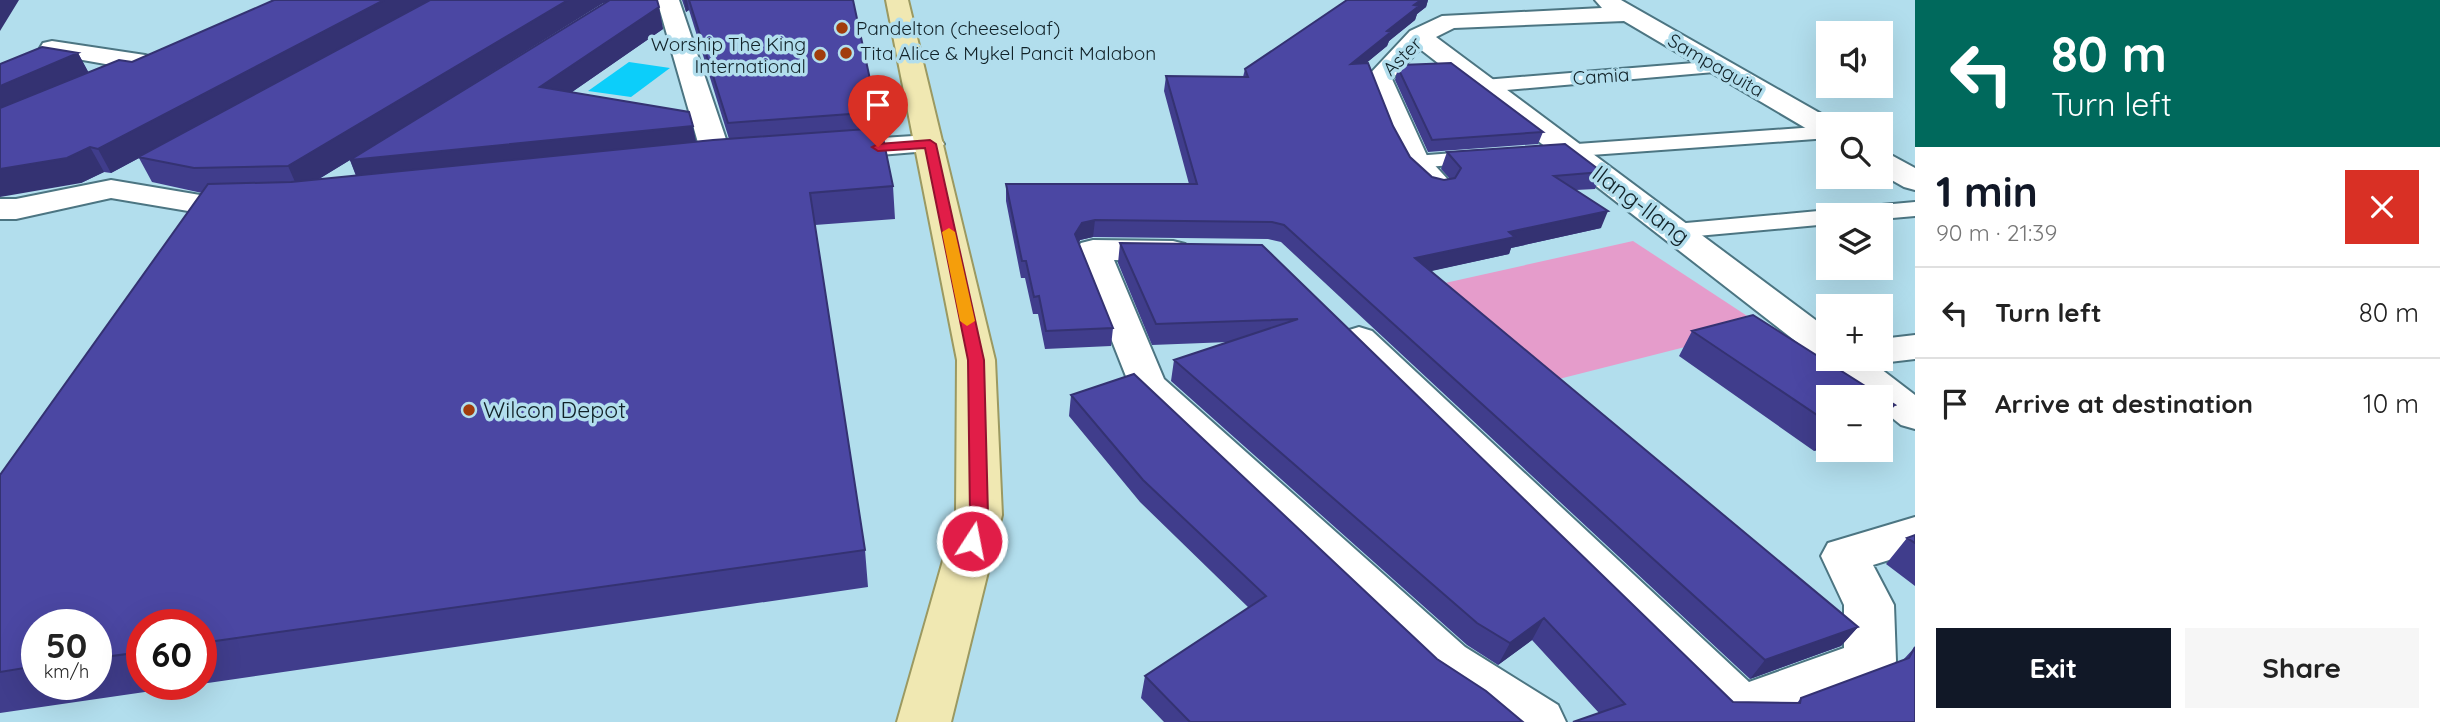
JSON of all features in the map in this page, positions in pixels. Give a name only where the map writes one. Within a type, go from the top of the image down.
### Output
[{"type":"main road","points":[[897,0],[976,360],[979,515],[924,722]]},
{"type":"street","name":"Sampaguita","points":[[1604,0],[1816,123]]},
{"type":"street","points":[[657,1],[718,160]]},
{"type":"street","name":"Aster","points":[[1438,185],[1415,162],[1379,78],[1419,36],[1450,21],[1628,13]]},
{"type":"street","name":"Ilang-Ilang","points":[[1419,36],[1816,339]]},
{"type":"street","points":[[52,48],[145,63]]},
{"type":"street","points":[[109,79],[171,52]]},
{"type":"street","points":[[799,153],[930,144]]},
{"type":"street","points":[[1893,168],[1915,181]]},
{"type":"street","points":[[0,209],[16,209],[111,189],[148,169]]},
{"type":"street","points":[[111,189],[206,205],[280,204]]},
{"type":"street","points":[[1214,251],[1093,250],[1147,384],[1447,663],[1539,722]]},
{"type":"street","points":[[1327,309],[1748,715],[1870,661],[1870,605],[1845,556],[1915,534]]},
{"type":"street","points":[[1893,350],[1915,347]]},
{"type":"street","points":[[1858,371],[1915,415]]},
{"type":"lane","name":"Camia","points":[[1484,86],[1719,67]]},
{"type":"lane","points":[[1530,153],[1816,132]]},
{"type":"lane","points":[[1415,162],[1505,155]]},
{"type":"lane","points":[[1893,211],[1915,209]]},
{"type":"lane","points":[[1675,231],[1816,218]]},
{"type":"shaded area","points":[[1633,241],[1764,327],[1551,381],[1436,285]]},
{"type":"water","points":[[629,62],[670,68],[631,97],[588,91]]},
{"type":"building","points":[[274,0],[384,0],[98,149],[90,147],[67,158],[0,169],[0,108],[119,60],[132,62]]},
{"type":"building","points":[[430,0],[568,0],[288,166],[194,168],[138,157]]},
{"type":"building","points":[[610,0],[657,0],[659,7],[540,87],[689,112],[693,126],[350,160]]},
{"type":"building","points":[[689,0],[853,0],[877,112],[728,123]]},
{"type":"building","points":[[1347,0],[1421,0],[1414,5],[1419,6],[1387,31],[1391,32],[1351,64],[1368,63],[1393,126],[1410,157],[1432,177],[1444,180],[1455,178],[1461,168],[1447,152],[1565,144],[1602,172],[1554,176],[1608,211],[1509,232],[1515,237],[1415,258],[1858,627],[1765,660],[1284,225],[1272,222],[1095,220],[1082,223],[1075,234],[1113,328],[1046,331],[1039,296],[1034,297],[1026,261],[1022,261],[1006,184],[1197,184],[1166,76],[1248,77],[1245,69]]},
{"type":"building","points":[[42,47],[78,53],[0,86],[0,64]]},
{"type":"building","points":[[1451,63],[1543,132],[1432,140],[1398,68],[1401,65]]},
{"type":"building","name":"Wilcon Depot","points":[[881,128],[893,186],[810,193],[865,550],[217,641],[217,609],[126,609],[126,654],[112,656],[112,609],[21,609],[21,669],[0,672],[0,475],[208,184],[291,182],[713,140]]},
{"type":"building","points":[[1120,243],[1262,245],[1733,702],[1800,703],[1801,698],[1909,658],[1915,647],[1915,722],[1573,722],[1625,704],[1544,618],[1510,643],[1477,623],[1174,360],[1298,319],[1156,324]]},
{"type":"building","points":[[1753,315],[1816,355],[1816,371],[1841,371],[1863,385],[1816,385],[1816,414],[1692,331]]},
{"type":"building","points":[[1134,374],[1437,659],[1486,691],[1523,722],[1190,722],[1145,676],[1266,596],[1143,480],[1071,395]]},
{"type":"building","points":[[1915,535],[1915,543],[1907,538]]},
{"type":"slow traffic","points":[[949,232],[967,321]]},
{"type":"place","name":"Pandelton (cheeseloaf)","points":[[842,28]]},
{"type":"place","name":"Tita Alice & Mykel Pancit Malabon","points":[[846,53]]},
{"type":"place","name":"Worship The King International","points":[[820,55]]},
{"type":"place","name":"Wilcon Depot","points":[[469,410]]},
{"type":"route","points":[[878,147],[930,144],[976,360],[979,515],[972,541]]}]
